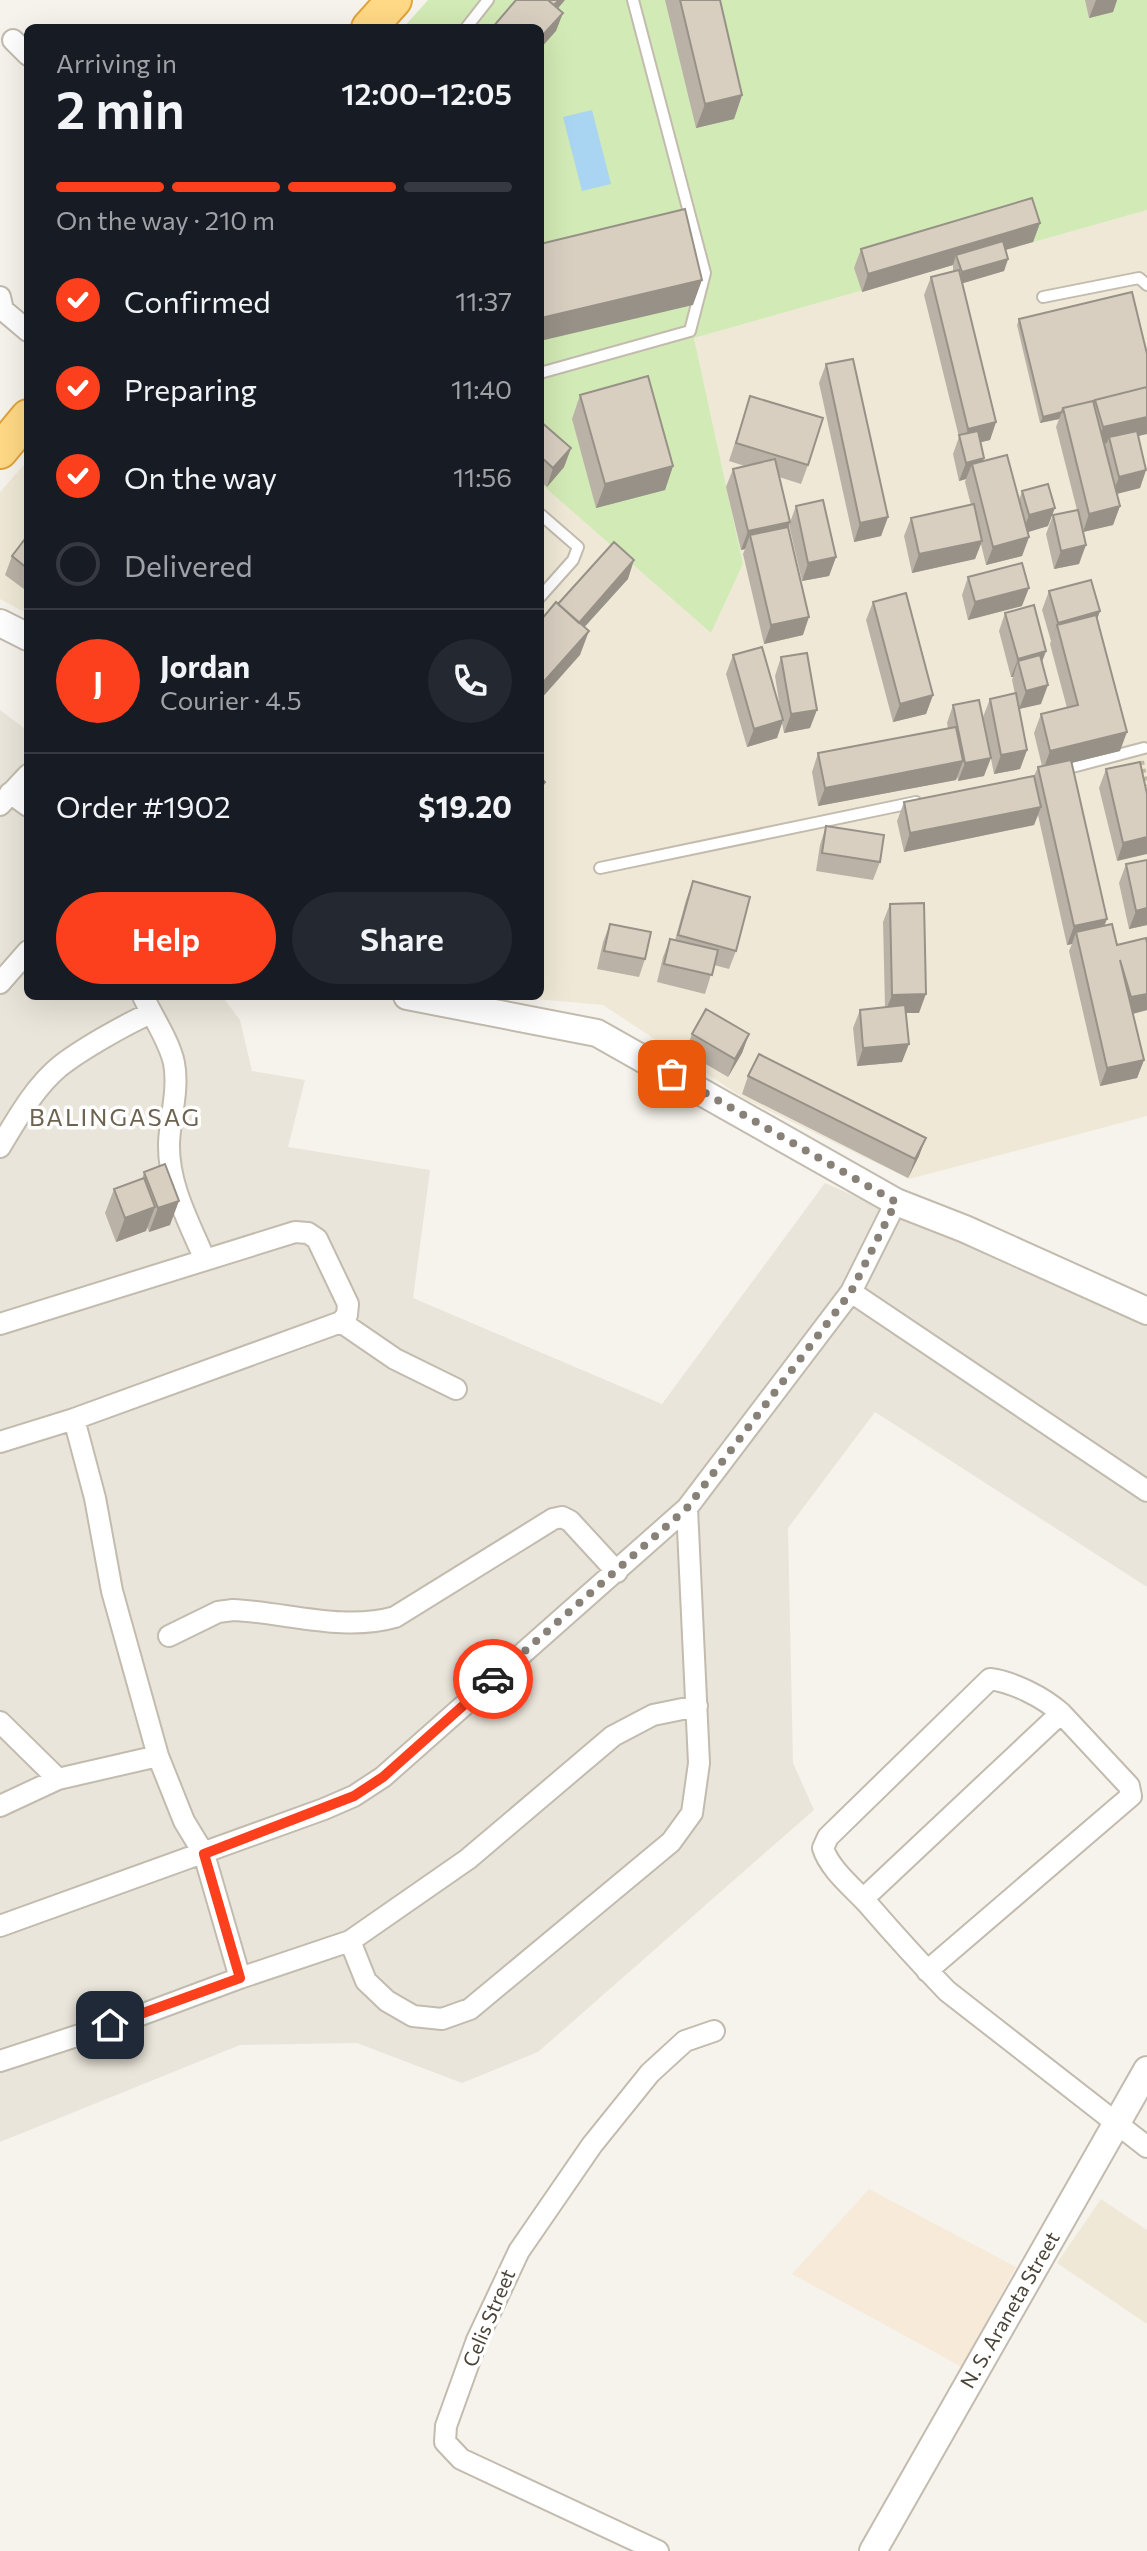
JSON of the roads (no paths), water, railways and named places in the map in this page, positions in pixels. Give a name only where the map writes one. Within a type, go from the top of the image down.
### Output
[{"type":"highway","points":[[373,24],[394,0]]},
{"type":"highway","points":[[0,451],[24,422]]},
{"type":"street","points":[[0,297],[3,310],[24,328]]},
{"type":"street","points":[[0,623],[24,635]]},
{"type":"street","points":[[5,799],[24,779]]},
{"type":"street","points":[[0,983],[24,956]]},
{"type":"street","points":[[428,1000],[597,1033],[896,1202],[965,1229],[1147,1311]]},
{"type":"street","points":[[0,1147],[26,1105],[59,1067],[147,1005],[174,1063],[176,1088],[169,1146],[171,1179],[205,1260]]},
{"type":"street","points":[[0,1926],[324,1809],[354,1796],[383,1777],[687,1508],[851,1292],[896,1202]]},
{"type":"street","points":[[0,1324],[295,1232],[308,1233],[317,1239],[348,1304],[347,1315],[341,1322],[74,1419],[0,1442]]},
{"type":"street","points":[[851,1292],[1147,1491]]},
{"type":"street","points":[[341,1322],[387,1354],[456,1389]]},
{"type":"street","points":[[74,1419],[95,1498],[112,1591],[158,1756],[184,1821],[204,1854],[240,1978]]},
{"type":"street","points":[[350,1941],[366,1981],[387,2001],[413,2016],[442,2019],[470,2009],[671,1842],[692,1813],[699,1763],[687,1508]]},
{"type":"street","points":[[169,1636],[218,1612],[233,1610],[348,1622],[376,1622],[395,1617],[553,1519],[562,1517],[570,1521],[617,1572]]},
{"type":"street","points":[[927,1971],[1131,1796],[1129,1786],[1051,1704],[1001,1680],[990,1679],[983,1684],[828,1837],[823,1848],[826,1858],[927,1971],[960,2003],[1147,2147]]},
{"type":"street","points":[[0,2061],[350,1941],[468,1859],[613,1736],[653,1715],[697,1706]]},
{"type":"street","points":[[863,1899],[1061,1713]]},
{"type":"street","points":[[0,1722],[58,1779]]},
{"type":"street","points":[[0,1806],[58,1779],[158,1756]]},
{"type":"street","name":"Celis Street","points":[[658,2551],[461,2459],[445,2442],[446,2426],[477,2340],[519,2251],[592,2145],[650,2073],[685,2041],[714,2031]]},
{"type":"street","name":"N. S. Araneta Street","points":[[873,2551],[1147,2070]]},
{"type":"lane","points":[[469,24],[488,0]]},
{"type":"lane","points":[[544,372],[690,331],[696,315],[705,273],[633,0]]},
{"type":"lane","points":[[1043,297],[1139,278],[1147,285]]},
{"type":"lane","points":[[544,517],[578,547],[573,560],[544,593]]},
{"type":"lane","points":[[1048,773],[1141,748]]},
{"type":"lane","points":[[600,868],[925,800]]},
{"type":"water","points":[[592,110],[611,184],[582,191],[563,117]]},
{"type":"district","name":"BALINGASAG","points":[[115,1118]]}]
